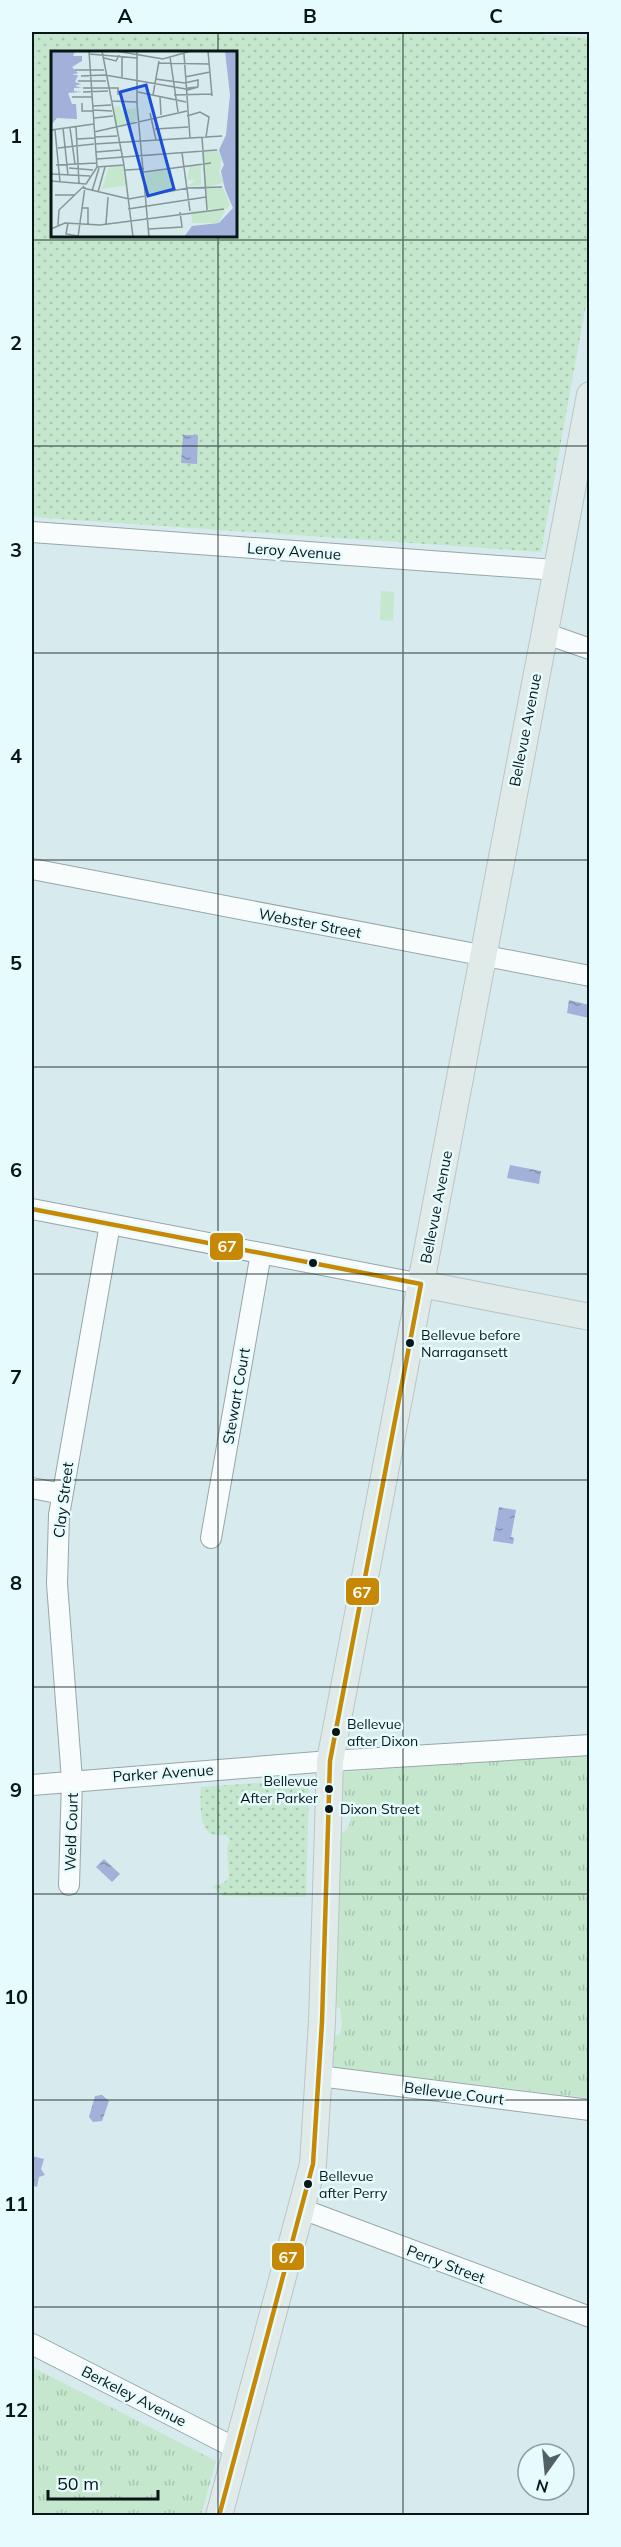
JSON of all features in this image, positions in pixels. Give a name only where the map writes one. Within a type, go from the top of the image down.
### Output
[{"type":"main road","name":"Bellevue Avenue","points":[[219,2516],[313,2164],[319,2076],[330,1761],[590,395]]},
{"type":"main road","points":[[421,1284],[590,1317]]},
{"type":"street","name":"Leroy Avenue","points":[[32,532],[556,570]]},
{"type":"street","points":[[544,633],[590,649]]},
{"type":"street","name":"Webster Street","points":[[32,869],[590,976]]},
{"type":"street","points":[[32,1209],[421,1284]]},
{"type":"street","name":"Clay Street","points":[[72,1780],[57,1584],[59,1515],[110,1224]]},
{"type":"street","name":"Stewart Court","points":[[210,1538],[261,1253]]},
{"type":"street","points":[[32,1488],[62,1494]]},
{"type":"street","points":[[330,1761],[590,1745]]},
{"type":"street","name":"Parker Avenue","points":[[32,1785],[330,1761]]},
{"type":"street","name":"Weld Court","points":[[69,1885],[72,1780]]},
{"type":"street","name":"Bellevue Court","points":[[319,2076],[590,2110]]},
{"type":"street","name":"Perry Street","points":[[302,2209],[590,2317]]},
{"type":"street","name":"Berkeley Avenue","points":[[32,2344],[237,2449]]},
{"type":"green space","points":[[32,32],[515,32],[589,38],[589,288],[541,552],[32,517]]},
{"type":"green space","points":[[381,591],[394,592],[393,621],[380,620]]},
{"type":"green space","points":[[589,1754],[589,2098],[334,2067],[332,2064],[333,2037],[340,2034],[342,2023],[340,2008],[333,2006],[339,1832],[347,1829],[351,1814],[348,1803],[341,1801],[342,1775],[345,1772]]},
{"type":"green space","points":[[300,1780],[309,1786],[306,1897],[223,1896],[212,1886],[222,1884],[229,1878],[227,1848],[230,1840],[226,1835],[211,1834],[204,1826],[201,1812],[201,1787]]},
{"type":"green space","points":[[32,2367],[216,2461],[201,2515],[32,2515]]},
{"type":"water","points":[[183,435],[198,435],[197,464],[181,463]]},
{"type":"water","points":[[569,1000],[589,1005],[589,1018],[567,1013]]},
{"type":"water","points":[[510,1165],[541,1171],[539,1184],[507,1178]]},
{"type":"water","points":[[499,1507],[516,1510],[511,1537],[514,1538],[513,1544],[493,1541]]},
{"type":"water","points":[[104,1859],[120,1874],[112,1882],[96,1867]]},
{"type":"water","points":[[102,2095],[109,2101],[102,2121],[93,2122],[89,2117],[95,2096]]},
{"type":"water","points":[[32,2156],[44,2159],[41,2169],[45,2175],[39,2177],[37,2187],[32,2185]]},
{"type":"transit line","name":"67","points":[[32,1209],[421,1284]]},
{"type":"transit line","name":"67","points":[[219,2516],[313,2164],[322,2022],[330,1761],[421,1284]]},
{"type":"place","name":"Bellevue before Narragansett","points":[[410,1343]]},
{"type":"place","name":"Bellevue after Dixon","points":[[336,1732]]},
{"type":"place","name":"Bellevue After Parker","points":[[329,1789]]},
{"type":"place","name":"Dixon Street","points":[[329,1809]]},
{"type":"place","name":"Bellevue after Perry","points":[[308,2184]]}]
